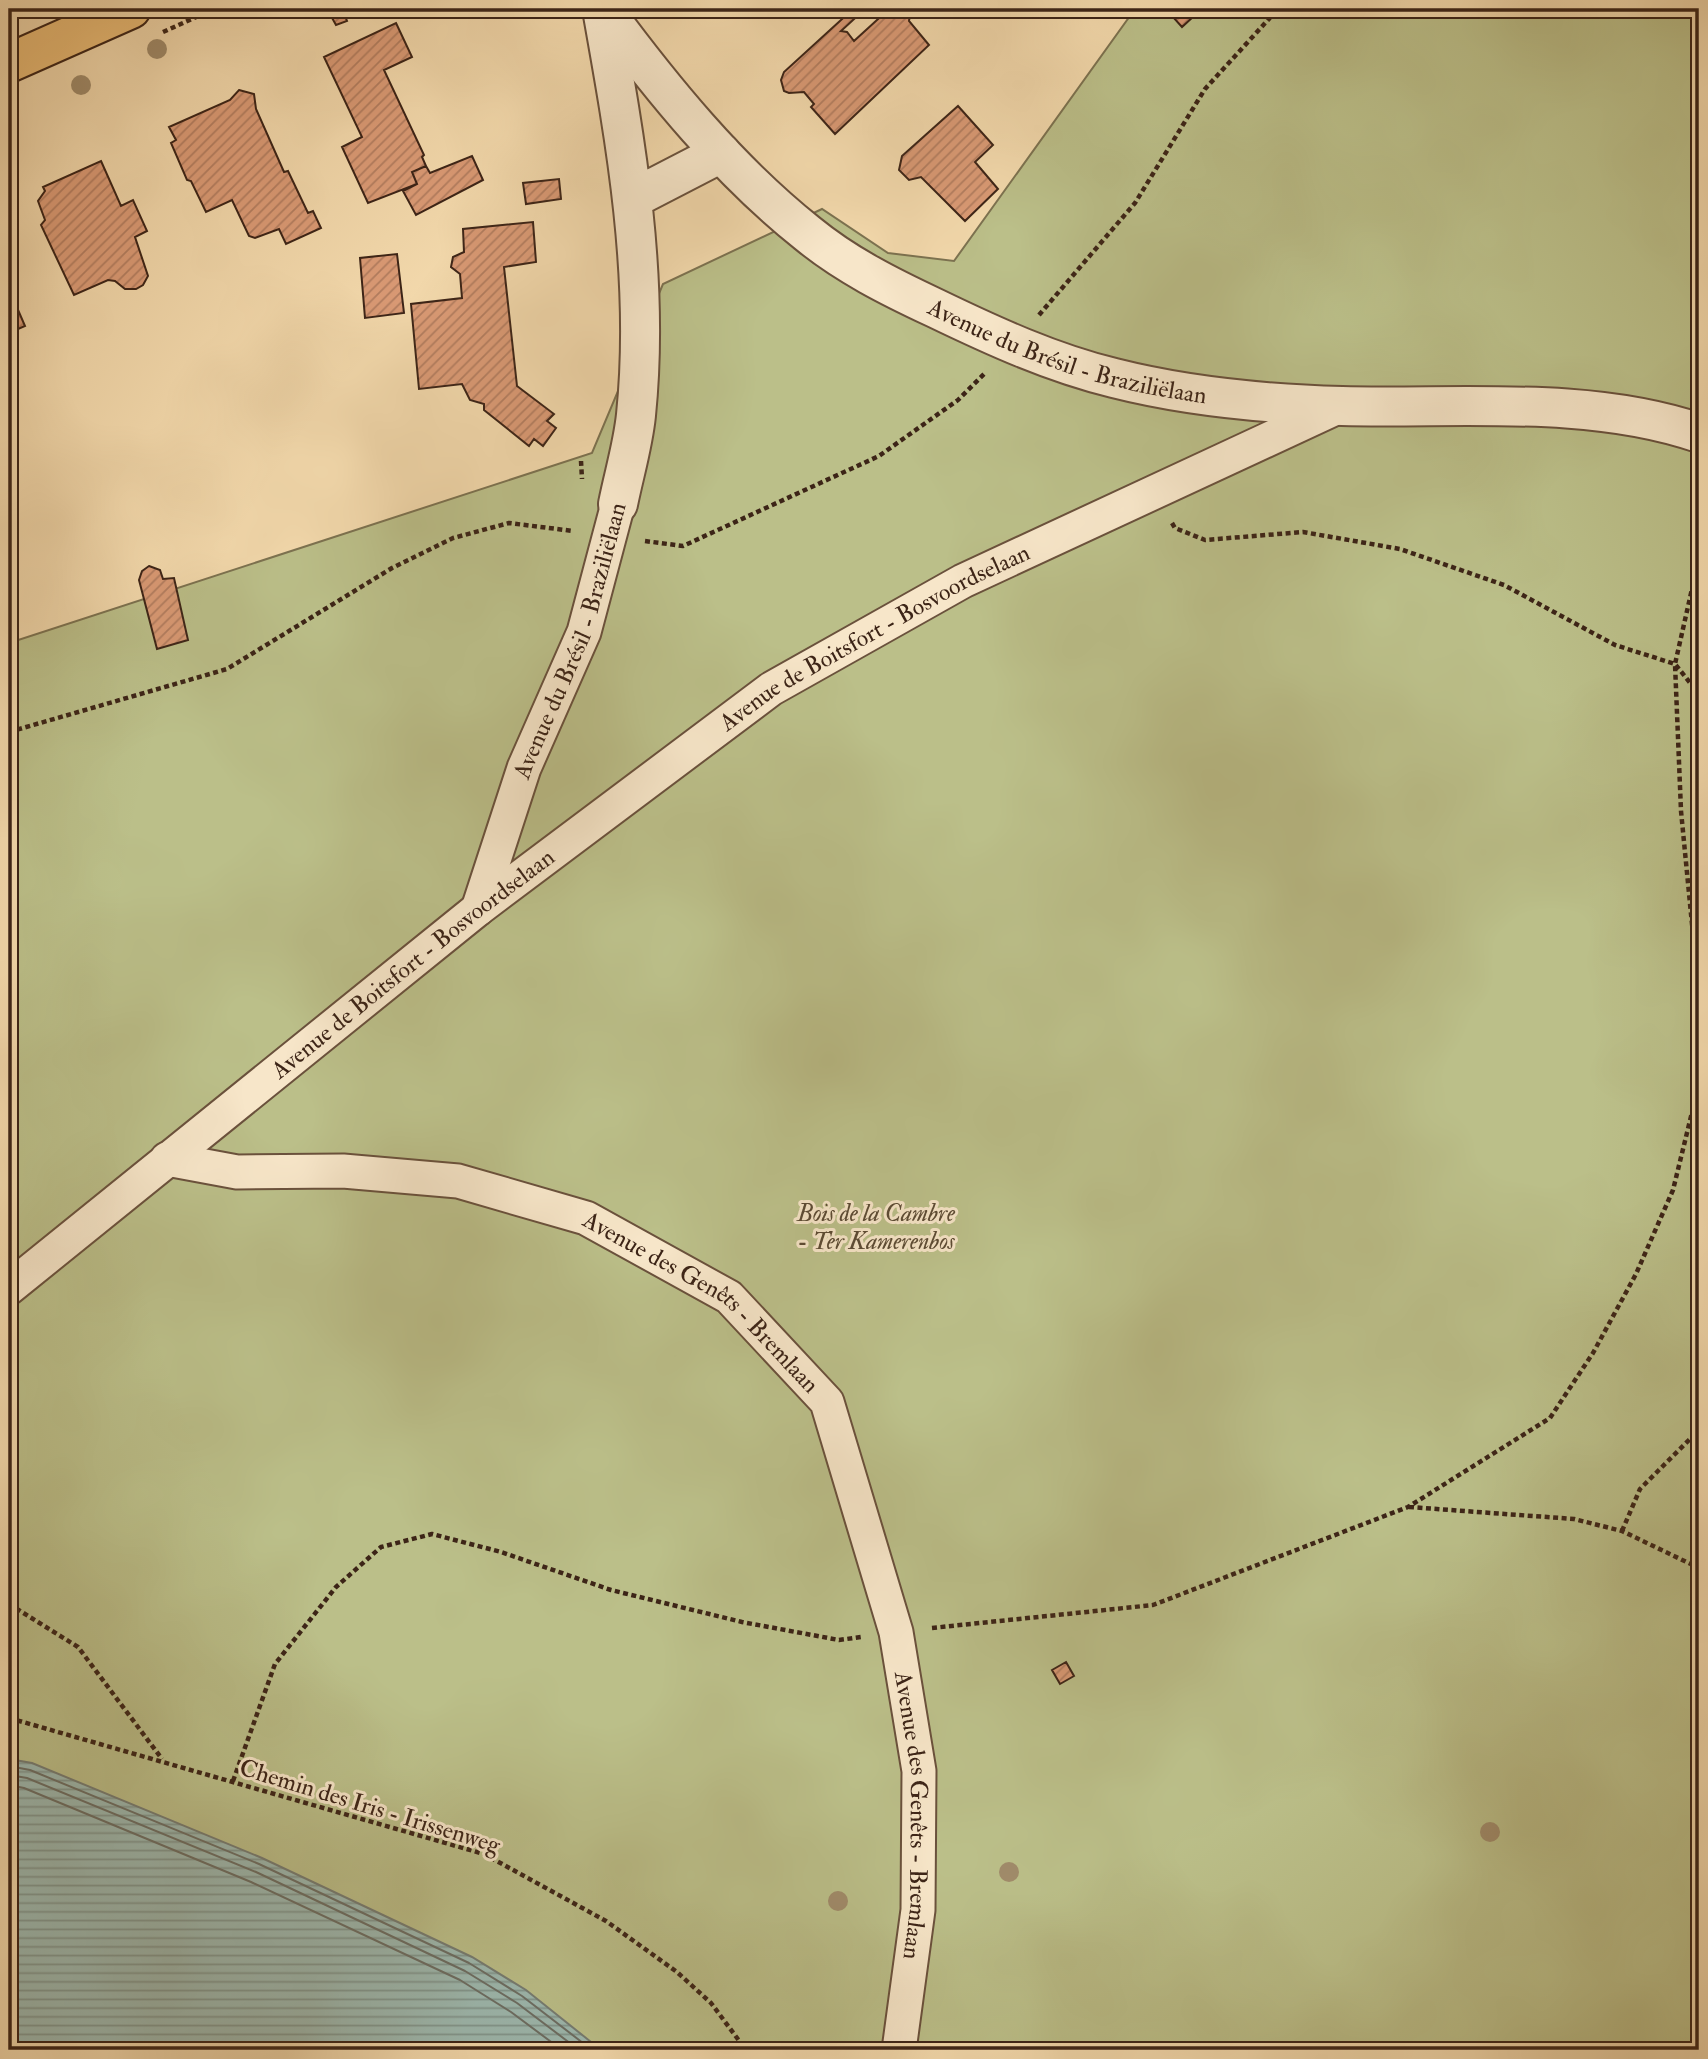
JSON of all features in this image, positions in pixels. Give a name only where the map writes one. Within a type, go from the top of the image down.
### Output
[{"type":"main road","points":[[9,63],[131,9]]},
{"type":"street","name":"Avenue du Brésil - Braziliëlaan","points":[[603,9],[642,62],[721,153],[807,233],[874,279],[1013,345],[1113,378],[1183,392],[1340,406]]},
{"type":"street","name":"Avenue du Brésil - Braziliëlaan","points":[[478,909],[524,768],[584,632],[614,520],[636,416],[641,299],[632,199],[603,9]]},
{"type":"street","points":[[632,199],[721,153]]},
{"type":"street","name":"Avenue de Boitsfort - Bosvoordselaan","points":[[9,1288],[478,909],[771,689],[963,581],[1340,406],[1528,406],[1638,418],[1699,433]]},
{"type":"street","name":"Avenue des Genêts - Bremlaan","points":[[167,1158],[237,1172],[343,1171],[458,1181],[586,1218],[729,1297],[827,1402],[896,1632],[919,1771],[918,1910],[899,2050]]},
{"type":"path","points":[[9,732],[227,669],[392,568],[453,538],[509,523],[614,520],[682,546],[879,456],[958,400],[1013,345],[1135,203],[1205,89],[1278,9]]},
{"type":"path","points":[[1154,491],[1175,528],[1205,540],[1303,531],[1400,549],[1504,585],[1615,645],[1675,664],[1699,694]]},
{"type":"path","points":[[233,1782],[275,1664],[335,1587],[381,1547],[432,1534],[501,1552],[611,1590],[741,1622],[839,1640],[1153,1605],[1408,1507],[1550,1418],[1594,1353],[1636,1274],[1673,1190],[1695,1100],[1698,986],[1681,811],[1675,664],[1699,558]]},
{"type":"path","points":[[1622,1531],[1640,1489],[1699,1430]]},
{"type":"path","points":[[1408,1507],[1574,1519],[1622,1531],[1699,1568]]},
{"type":"path","points":[[9,1604],[78,1647],[163,1760]]},
{"type":"path","name":"Chemin des Iris - Irissenweg","points":[[9,1718],[484,1854],[606,1921],[677,1972],[711,2003],[746,2050]]},
{"type":"green space","name":"Bois de la Cambre - Ter Kamerenbos","points":[[1135,9],[1699,9],[1699,2050],[9,2050],[9,643],[592,453],[663,284],[822,209],[888,253],[954,261]]},
{"type":"water","points":[[9,1759],[32,1763],[262,1858],[472,1957],[526,1990],[601,2050],[9,2050]]},
{"type":"building","points":[[853,9],[865,9],[841,31],[847,32],[854,41],[889,9],[911,9],[909,21],[929,45],[835,134],[811,107],[814,104],[804,92],[784,91],[781,80],[784,72]]},
{"type":"building","points":[[1181,9],[1187,9],[1194,16],[1182,27],[1172,16]]},
{"type":"building","points":[[343,11],[347,21],[336,25],[331,16]]},
{"type":"building","points":[[396,23],[412,57],[384,70],[424,155],[422,157],[426,166],[412,172],[417,184],[368,203],[342,147],[362,137],[324,57]]},
{"type":"building","points":[[239,90],[254,94],[256,109],[284,172],[288,171],[308,213],[313,211],[321,228],[286,244],[279,229],[255,238],[249,236],[232,200],[206,212],[191,181],[187,180],[171,143],[176,140],[169,127],[230,100]]},
{"type":"building","points":[[958,106],[993,145],[975,162],[998,189],[965,221],[921,177],[909,180],[899,170],[902,156]]},
{"type":"building","points":[[472,156],[483,180],[416,215],[403,191],[417,184],[412,172],[426,166],[430,173]]},
{"type":"building","points":[[101,161],[121,206],[133,200],[147,231],[135,237],[148,276],[143,285],[136,289],[125,289],[115,281],[108,280],[74,295],[41,225],[45,220],[38,201],[45,191],[43,187]]},
{"type":"building","points":[[559,179],[561,199],[526,204],[523,183]]},
{"type":"building","points":[[533,222],[536,262],[504,267],[517,386],[554,414],[547,421],[556,428],[543,446],[534,439],[529,446],[484,410],[484,404],[470,400],[462,384],[419,389],[411,304],[462,298],[460,274],[451,267],[453,257],[464,252],[463,229]]},
{"type":"building","points":[[397,254],[404,313],[365,318],[360,258]]},
{"type":"building","points":[[9,289],[25,326],[9,333]]},
{"type":"building","points":[[149,566],[160,570],[163,579],[174,578],[188,640],[157,649],[139,580],[142,571]]},
{"type":"building","points":[[1066,1662],[1074,1676],[1060,1684],[1052,1670]]}]
